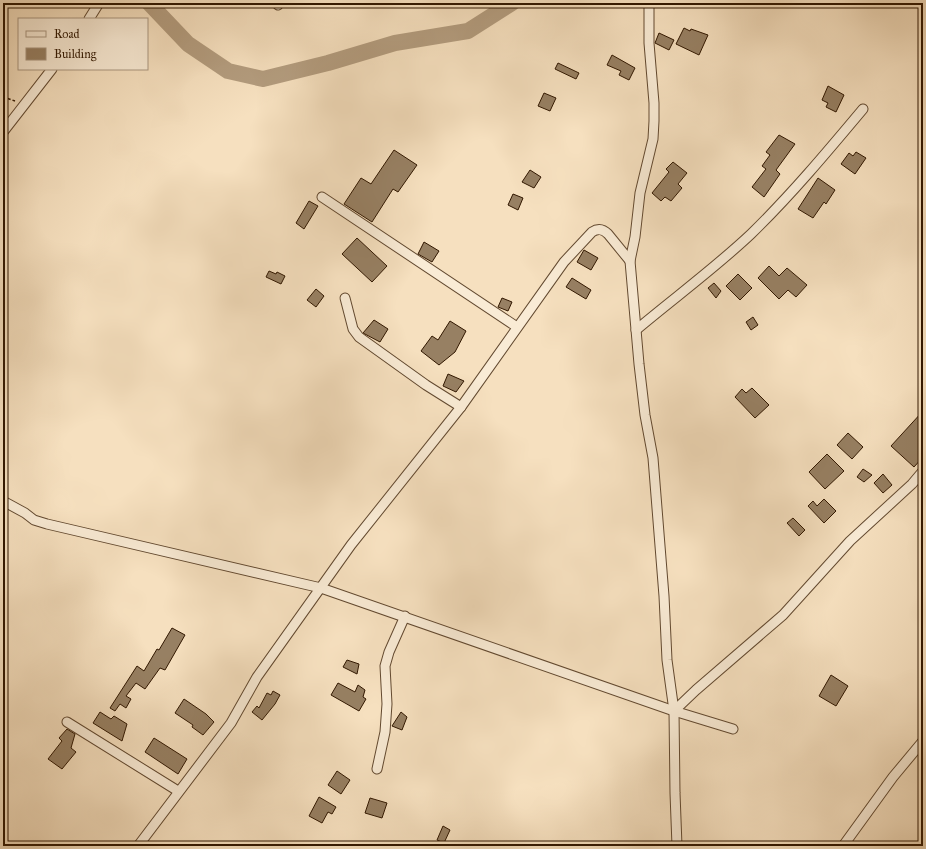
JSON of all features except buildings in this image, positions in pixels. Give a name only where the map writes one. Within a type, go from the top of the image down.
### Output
[{"type":"street","points":[[90,18],[99,3]]},
{"type":"street","points":[[649,3],[649,43],[654,121],[652,139],[640,193],[635,237],[630,261],[645,415],[653,458],[664,596],[667,660],[674,711],[674,793],[677,846]]},
{"type":"street","points":[[3,132],[51,70]]},
{"type":"street","points":[[636,330],[752,233],[811,171],[863,109]]},
{"type":"street","points":[[322,197],[517,328]]},
{"type":"street","points":[[138,846],[230,722],[256,677],[322,588],[355,539],[461,407],[564,262],[592,232],[598,229],[605,231],[630,261]]},
{"type":"street","points":[[345,298],[352,328],[359,337],[415,377],[461,407]]},
{"type":"street","points":[[674,711],[696,690],[783,615],[850,541],[923,472]]},
{"type":"street","points":[[3,501],[25,513],[34,520],[47,524],[322,588],[674,711],[733,729]]},
{"type":"street","points":[[377,769],[385,732],[387,704],[385,666],[389,652],[405,616]]},
{"type":"street","points":[[67,722],[178,791]]},
{"type":"street","points":[[844,846],[893,778],[923,741]]},
{"type":"path","points":[[3,97],[24,105]]},
{"type":"waterway","points":[[149,3],[188,44],[228,71],[263,79],[328,63],[395,43],[468,31],[512,3]]}]
